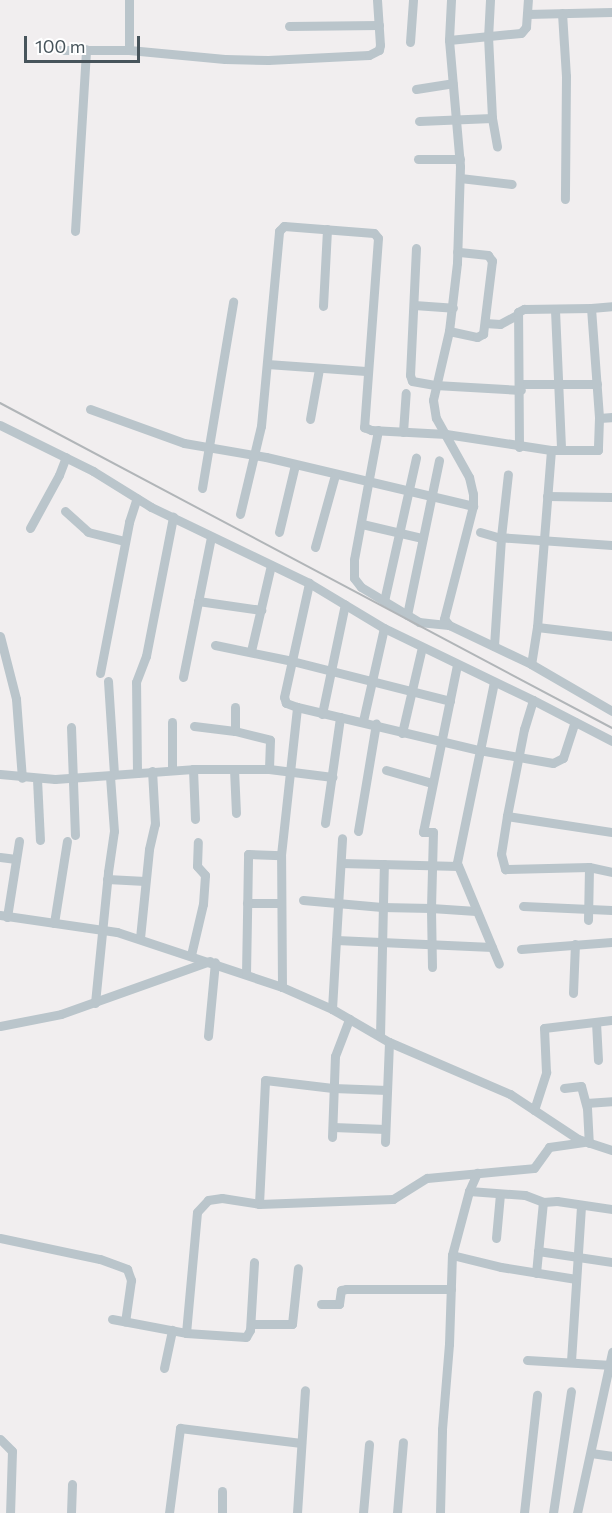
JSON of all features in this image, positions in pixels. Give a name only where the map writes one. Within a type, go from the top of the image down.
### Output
[{"type":"street","points":[[129,0],[129,50]]},
{"type":"street","points":[[60,50],[129,50],[268,60],[369,55],[379,50],[377,0]]},
{"type":"street","points":[[410,42],[413,0]]},
{"type":"street","points":[[449,625],[444,619],[473,506],[469,477],[434,411],[435,385],[453,308],[457,252],[460,159],[449,40],[451,0]]},
{"type":"street","points":[[490,0],[488,36],[492,118],[497,147]]},
{"type":"street","points":[[449,40],[521,33],[526,27],[528,0]]},
{"type":"street","points":[[527,14],[612,12]]},
{"type":"street","points":[[562,13],[566,83],[565,199]]},
{"type":"street","points":[[289,26],[379,25]]},
{"type":"street","points":[[75,231],[86,49]]},
{"type":"street","points":[[416,88],[453,83]]},
{"type":"street","points":[[419,121],[492,118]]},
{"type":"street","points":[[418,159],[460,159]]},
{"type":"street","points":[[460,178],[512,184]]},
{"type":"street","points":[[240,514],[262,419],[279,231],[284,226],[374,233],[378,238],[362,422],[366,429],[446,434],[519,447],[598,450],[599,418],[591,308]]},
{"type":"street","points":[[323,306],[327,229]]},
{"type":"street","points":[[416,248],[410,375],[412,381],[435,385],[520,387],[597,384]]},
{"type":"street","points":[[449,331],[481,337],[485,323],[491,257],[457,252]]},
{"type":"street","points":[[202,488],[233,303]]},
{"type":"street","points":[[414,305],[453,308]]},
{"type":"street","points":[[485,323],[500,324],[524,309],[555,310],[612,306]]},
{"type":"street","points":[[531,664],[537,627],[548,496],[556,449],[558,384],[555,310]]},
{"type":"street","points":[[517,315],[520,387],[519,447]]},
{"type":"street","points":[[267,364],[366,371]]},
{"type":"street","points":[[310,419],[319,369]]},
{"type":"street","points":[[403,432],[406,393]]},
{"type":"street","points":[[90,409],[161,436],[209,449],[255,455],[370,484],[473,506]]},
{"type":"street","points":[[599,418],[612,417]]},
{"type":"street","points":[[0,425],[66,457],[173,518],[309,583],[384,628],[612,741]]},
{"type":"street","points":[[378,430],[370,484],[353,567],[354,578],[361,587],[419,622],[449,625],[531,664],[612,711]]},
{"type":"street","points":[[30,528],[59,475],[66,457]]},
{"type":"street","points":[[384,601],[416,458]]},
{"type":"street","points":[[407,615],[439,460]]},
{"type":"street","points":[[279,532],[295,465]]},
{"type":"street","points":[[494,646],[501,537],[508,474]]},
{"type":"street","points":[[315,548],[335,475]]},
{"type":"street","points":[[548,496],[612,497]]},
{"type":"street","points":[[100,673],[125,541],[137,498]]},
{"type":"street","points":[[65,511],[88,532],[125,541]]},
{"type":"street","points":[[137,773],[136,682],[146,656],[173,518]]},
{"type":"street","points":[[362,524],[422,538]]},
{"type":"street","points":[[480,532],[501,537],[612,545]]},
{"type":"street","points":[[183,677],[211,537]]},
{"type":"street","points":[[251,651],[272,565]]},
{"type":"street","points":[[309,583],[284,701],[322,714],[376,724],[441,742],[518,758],[558,763],[563,758],[575,722]]},
{"type":"street","points":[[198,601],[261,610]]},
{"type":"street","points":[[322,714],[345,604]]},
{"type":"street","points":[[537,627],[612,636]]},
{"type":"street","points":[[363,721],[384,628]]},
{"type":"street","points":[[0,636],[16,699],[22,778]]},
{"type":"street","points":[[215,645],[251,651],[450,701]]},
{"type":"street","points":[[402,733],[422,647]]},
{"type":"street","points":[[432,967],[433,832],[423,831],[457,665]]},
{"type":"street","points":[[94,1003],[114,831],[108,681]]},
{"type":"street","points":[[494,682],[478,750],[458,866],[499,964]]},
{"type":"street","points":[[533,700],[518,758],[507,816],[501,854],[505,869],[589,867],[612,872]]},
{"type":"street","points":[[235,731],[236,707]]},
{"type":"street","points":[[282,987],[281,855],[297,707]]},
{"type":"street","points":[[325,823],[340,717]]},
{"type":"street","points":[[172,722],[172,770]]},
{"type":"street","points":[[357,831],[376,724]]},
{"type":"street","points":[[194,726],[235,731],[270,740],[269,769]]},
{"type":"street","points":[[54,923],[71,838],[73,778],[71,727]]},
{"type":"street","points":[[0,774],[37,779],[112,776],[193,769],[269,769],[332,777]]},
{"type":"street","points":[[193,769],[195,819]]},
{"type":"street","points":[[234,769],[236,813]]},
{"type":"street","points":[[386,770],[432,783]]},
{"type":"street","points":[[140,938],[145,881],[155,824],[152,771]]},
{"type":"street","points":[[37,779],[40,840]]},
{"type":"street","points":[[507,816],[612,832]]},
{"type":"street","points":[[332,1009],[342,838]]},
{"type":"street","points":[[19,841],[3,916],[102,929],[140,938],[282,987],[332,1009],[389,1042],[479,1078],[510,1094],[586,1143],[612,1150]]},
{"type":"street","points":[[191,955],[203,904],[205,875],[197,866],[198,842]]},
{"type":"street","points":[[246,974],[248,854],[281,855]]},
{"type":"street","points":[[0,857],[16,859]]},
{"type":"street","points":[[341,863],[458,866]]},
{"type":"street","points":[[380,1036],[381,941],[385,907],[384,864]]},
{"type":"street","points":[[588,920],[589,867]]},
{"type":"street","points":[[107,879],[145,881]]},
{"type":"street","points":[[303,900],[476,911]]},
{"type":"street","points":[[247,903],[280,903]]},
{"type":"street","points":[[524,906],[612,910]]},
{"type":"street","points":[[336,940],[492,947]]},
{"type":"street","points":[[521,949],[612,942]]},
{"type":"street","points":[[573,993],[575,944]]},
{"type":"street","points":[[0,1026],[61,1014],[213,962]]},
{"type":"street","points":[[208,1036],[213,962]]},
{"type":"street","points":[[349,1019],[337,1047],[332,1132],[385,1129]]},
{"type":"street","points":[[534,1110],[546,1072],[544,1028],[612,1020]]},
{"type":"street","points":[[596,1022],[598,1060]]},
{"type":"street","points":[[385,1142],[389,1042]]},
{"type":"street","points":[[259,1204],[264,1081],[268,1079],[333,1088],[387,1090]]},
{"type":"street","points":[[564,1088],[581,1086],[586,1104],[586,1143]]},
{"type":"street","points":[[586,1104],[612,1101]]},
{"type":"street","points":[[186,1333],[197,1212],[202,1205],[214,1198],[259,1204],[387,1200],[427,1178],[534,1168],[549,1147],[586,1143]]},
{"type":"street","points":[[440,1513],[442,1429],[452,1255],[469,1191],[477,1173]]},
{"type":"street","points":[[469,1191],[525,1196],[543,1202],[581,1204],[612,1209]]},
{"type":"street","points":[[496,1238],[500,1194]]},
{"type":"street","points":[[536,1273],[543,1202]]},
{"type":"street","points":[[571,1361],[581,1204]]},
{"type":"street","points":[[0,1238],[100,1259],[127,1269],[131,1281],[125,1322]]},
{"type":"street","points":[[538,1251],[612,1262]]},
{"type":"street","points":[[452,1255],[576,1279]]},
{"type":"street","points":[[112,1319],[186,1333],[242,1338],[249,1335],[254,1262]]},
{"type":"street","points":[[250,1324],[292,1324],[297,1268]]},
{"type":"street","points":[[321,1304],[339,1304],[341,1290],[346,1289],[451,1289]]},
{"type":"street","points":[[164,1368],[172,1330]]},
{"type":"street","points":[[577,1513],[612,1352]]},
{"type":"street","points":[[527,1360],[611,1365]]},
{"type":"street","points":[[297,1513],[305,1390]]},
{"type":"street","points":[[553,1513],[571,1391]]},
{"type":"street","points":[[524,1513],[537,1395]]},
{"type":"street","points":[[169,1513],[180,1428],[301,1443]]},
{"type":"street","points":[[0,1439],[12,1451],[10,1513]]},
{"type":"street","points":[[397,1513],[403,1442]]},
{"type":"street","points":[[363,1513],[369,1444]]},
{"type":"street","points":[[591,1453],[612,1456]]},
{"type":"street","points":[[71,1513],[72,1484]]},
{"type":"street","points":[[222,1491],[222,1513]]},
{"type":"railway","points":[[0,403],[612,728]]}]
